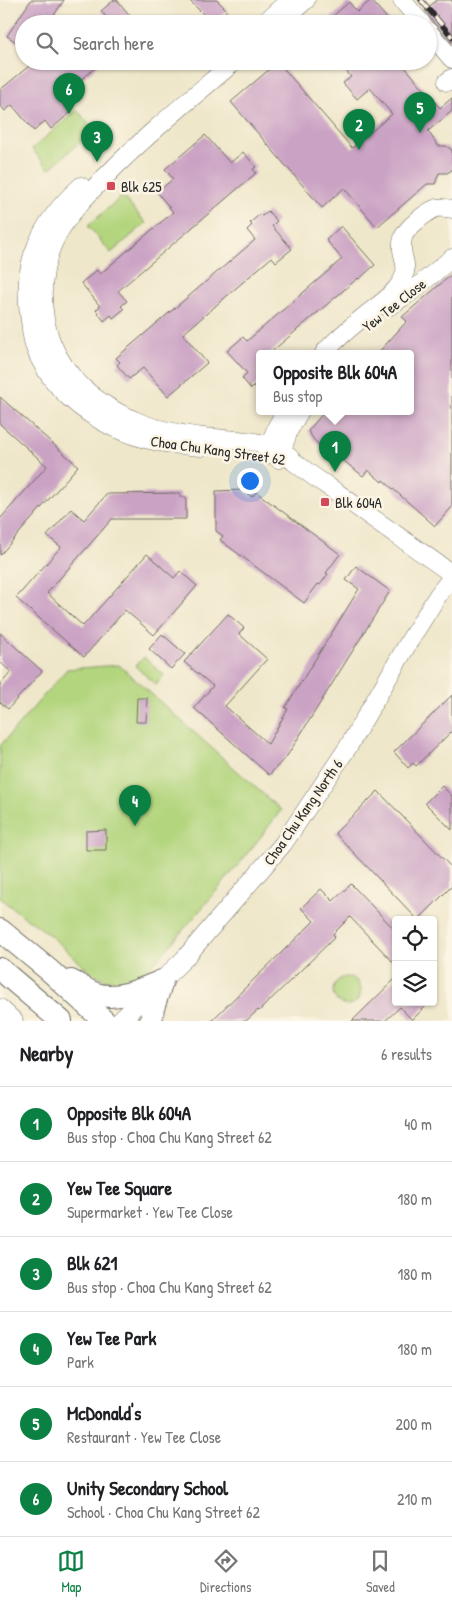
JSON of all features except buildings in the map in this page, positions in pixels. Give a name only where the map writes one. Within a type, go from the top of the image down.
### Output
[{"type":"main road","points":[[0,930],[50,971],[104,1021]]},
{"type":"main road","points":[[0,968],[61,1021]]},
{"type":"main road","points":[[50,971],[98,995],[113,996],[135,992],[162,982]]},
{"type":"main road","points":[[151,1021],[152,1008],[162,982]]},
{"type":"street","points":[[273,15],[290,0]]},
{"type":"street","points":[[288,15],[306,0]]},
{"type":"street","points":[[402,0],[414,15]]},
{"type":"street","points":[[437,42],[452,59]]},
{"type":"street","name":"Choa Chu Kang Street 62","points":[[131,144],[209,70]]},
{"type":"street","name":"Choa Chu Kang Street 62","points":[[223,70],[77,190],[49,221],[35,248],[28,276],[28,303],[38,324],[34,347],[60,389],[81,408],[103,422],[129,434],[168,445],[278,454],[452,575]]},
{"type":"street","name":"Yew Tee Close","points":[[327,350],[397,289],[405,275],[406,263],[401,248],[403,236],[410,228],[436,208],[452,209]]},
{"type":"street","name":"Yew Tee Close","points":[[342,350],[384,309],[412,291],[452,258]]},
{"type":"street","points":[[278,454],[285,415]]},
{"type":"street","points":[[278,454],[298,415]]},
{"type":"street","name":"Choa Chu Kang North 6","points":[[120,1021],[162,982],[211,930],[283,844],[348,747],[410,640],[452,575]]},
{"type":"green space","points":[[77,110],[94,130],[49,169],[32,149]]},
{"type":"green space","points":[[122,196],[146,223],[111,253],[88,226]]},
{"type":"green space","points":[[144,657],[164,675],[156,685],[135,666]]},
{"type":"green space","points":[[119,665],[281,810],[233,871],[168,948],[138,975],[116,981],[108,980],[93,973],[78,962],[52,937],[0,898],[0,746],[67,669]]},
{"type":"green space","points":[[347,977],[357,981],[361,991],[357,1001],[347,1005],[337,1001],[333,991],[337,981]]},
{"type":"railway","points":[[421,0],[434,15]]},
{"type":"railway","points":[[437,19],[452,37]]},
{"type":"place","name":"Unity Secondary School","points":[[69,114]]},
{"type":"place","name":"McDonald's","points":[[420,133]]},
{"type":"place","name":"Yew Tee Square","points":[[359,150]]},
{"type":"place","name":"Blk 621","points":[[97,162]]},
{"type":"place","name":"Blk 625","points":[[111,186]]},
{"type":"place","name":"Opposite Blk 604A","points":[[335,472]]},
{"type":"place","name":"Blk 604A","points":[[325,502]]},
{"type":"place","name":"Yew Tee Park","points":[[135,826]]}]
